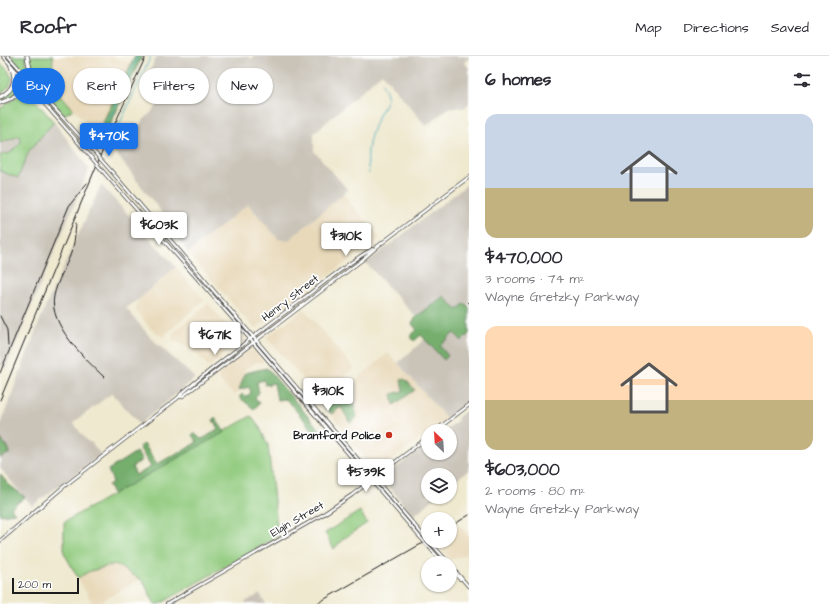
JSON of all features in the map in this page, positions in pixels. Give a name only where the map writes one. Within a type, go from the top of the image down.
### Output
[{"type":"highway","points":[[27,56],[30,68]]},
{"type":"highway","points":[[0,96],[10,91],[13,85],[14,74],[11,66]]},
{"type":"highway","points":[[0,103],[12,98]]},
{"type":"main road","points":[[3,56],[11,66]]},
{"type":"main road","points":[[8,56],[17,68]]},
{"type":"main road","points":[[47,104],[106,175],[436,556]]},
{"type":"main road","points":[[50,104],[112,172],[254,336],[421,533]]},
{"type":"main road","name":"Henry Street","points":[[179,397],[182,397],[252,344],[469,177]]},
{"type":"main road","name":"Henry Street","points":[[0,541],[62,488],[179,397],[249,339],[359,256],[378,246]]},
{"type":"main road","points":[[444,424],[469,405]]},
{"type":"main road","name":"Elgin Street","points":[[167,604],[322,515],[421,442]]},
{"type":"main road","points":[[435,548],[442,556]]},
{"type":"main road","points":[[457,574],[462,580]]},
{"type":"main road","points":[[457,576],[469,587]]},
{"type":"shaded area","points":[[53,56],[109,56],[132,63],[130,68],[73,68],[73,104],[112,104],[98,132],[88,125],[65,99],[65,68],[53,68]]},
{"type":"shaded area","points":[[157,56],[248,56],[251,59],[254,56],[469,56],[469,58],[464,62],[469,68],[469,103],[464,108],[450,107],[426,126],[382,73],[314,133],[314,151],[348,190],[288,241],[278,239],[248,204],[188,253],[159,209],[114,151],[159,104],[209,104],[209,68],[151,68]]},
{"type":"shaded area","points":[[54,122],[89,169],[6,367],[0,366],[0,171],[18,178],[29,151]]},
{"type":"shaded area","points":[[20,136],[21,142],[19,145],[10,153],[0,155],[0,143]]},
{"type":"shaded area","points":[[469,183],[469,307],[465,303],[457,310],[444,296],[416,317],[366,263]]},
{"type":"shaded area","points":[[101,185],[176,267],[138,300],[126,308],[150,337],[195,378],[140,424],[112,393],[73,423],[88,442],[91,442],[101,455],[32,506],[0,468],[0,425],[43,312]]},
{"type":"shaded area","points":[[343,194],[380,238],[256,328],[254,328],[188,253],[216,228],[217,230],[248,204],[278,239],[288,241]]},
{"type":"shaded area","points":[[176,267],[204,300],[166,334],[165,337],[151,329],[136,311],[136,307],[138,300]]},
{"type":"shaded area","points":[[208,303],[240,342],[222,354],[222,358],[210,366],[205,363],[195,352],[172,339],[174,332]]},
{"type":"shaded area","points":[[304,309],[354,368],[320,398],[266,337]]},
{"type":"shaded area","points":[[454,333],[462,341],[469,334],[469,401],[447,419],[398,363],[425,339],[444,360],[439,346]]},
{"type":"shaded area","points":[[249,350],[255,350],[264,363],[256,362],[245,369],[239,390],[235,396],[219,380],[218,375],[237,358]]},
{"type":"shaded area","points":[[388,353],[447,419],[440,424],[421,424],[421,438],[375,472],[325,406]]},
{"type":"shaded area","points":[[469,408],[469,472],[467,471],[457,479],[457,468],[421,468],[421,504],[428,504],[413,516],[382,478],[421,449],[421,460],[457,460],[457,424],[453,424],[458,420],[457,418]]},
{"type":"shaded area","points":[[460,526],[469,537],[469,554],[457,558],[457,556],[446,556],[440,548],[457,548],[457,528]]},
{"type":"shaded area","points":[[115,564],[140,579],[97,604],[93,604],[78,578],[88,572]]},
{"type":"shaded area","points":[[260,594],[266,604],[246,604],[245,602]]},
{"type":"green space","points":[[11,56],[26,56],[28,68],[21,68]]},
{"type":"green space","points":[[30,56],[53,56],[53,68],[33,68]]},
{"type":"green space","points":[[135,56],[142,56],[131,80],[131,68],[129,68]]},
{"type":"green space","points":[[0,63],[8,70],[12,78],[10,86],[0,94]]},
{"type":"green space","points":[[12,89],[12,95],[9,98],[0,100],[6,96]]},
{"type":"green space","points":[[65,99],[73,109],[64,114],[55,104],[65,104]]},
{"type":"green space","points":[[12,100],[12,104],[38,104],[54,122],[29,151],[18,178],[0,171],[0,155],[10,153],[21,142],[19,136],[0,143],[0,108]]},
{"type":"green space","points":[[112,104],[120,104],[99,149],[82,131],[88,125],[98,132]]},
{"type":"green space","points":[[444,296],[457,310],[465,303],[469,307],[469,334],[462,341],[454,333],[440,346],[448,356],[444,360],[421,335],[414,341],[410,336],[417,330],[412,324],[416,317]]},
{"type":"green space","points":[[267,368],[322,433],[317,435],[286,399],[277,400],[274,383],[265,385],[264,380],[257,382],[259,393],[255,397],[259,404],[254,409],[239,397],[242,394],[245,397],[251,393],[249,387],[239,390],[245,373]]},
{"type":"green space","points":[[405,379],[415,390],[394,405],[392,394],[403,391],[401,380]]},
{"type":"green space","points":[[344,390],[353,400],[357,417],[350,423],[341,407],[331,414],[325,406]]},
{"type":"green space","points":[[251,416],[260,428],[268,445],[278,536],[160,604],[155,604],[143,581],[115,564],[88,572],[78,578],[64,553],[64,522]]},
{"type":"green space","points":[[215,418],[225,432],[113,494],[108,485],[113,482],[108,470],[136,452],[142,460],[132,467],[136,475],[151,467],[139,447],[144,444],[157,464],[197,442],[192,435],[194,433],[201,439],[218,429],[213,420]]},
{"type":"green space","points":[[0,438],[8,447],[10,453],[0,458]]},
{"type":"green space","points":[[0,474],[8,484],[25,497],[11,508],[15,513],[0,515]]},
{"type":"green space","points":[[360,511],[367,523],[343,539],[334,549],[325,533]]},
{"type":"waterway","points":[[99,135],[114,110],[138,56]]},
{"type":"waterway","points":[[106,160],[107,153],[151,56]]},
{"type":"waterway","points":[[369,173],[369,143],[376,122],[387,98],[382,83]]},
{"type":"railway","points":[[0,400],[105,145],[146,56]]},
{"type":"railway","points":[[0,373],[69,206],[87,183]]},
{"type":"railway","points":[[76,223],[73,246],[55,290],[54,307],[62,329],[78,351],[104,377]]},
{"type":"railway","points":[[0,316],[7,330],[8,346]]},
{"type":"railway","points":[[457,523],[469,515]]},
{"type":"railway","points":[[316,604],[421,544]]},
{"type":"place","name":"Brantford Police","points":[[389,435]]}]
